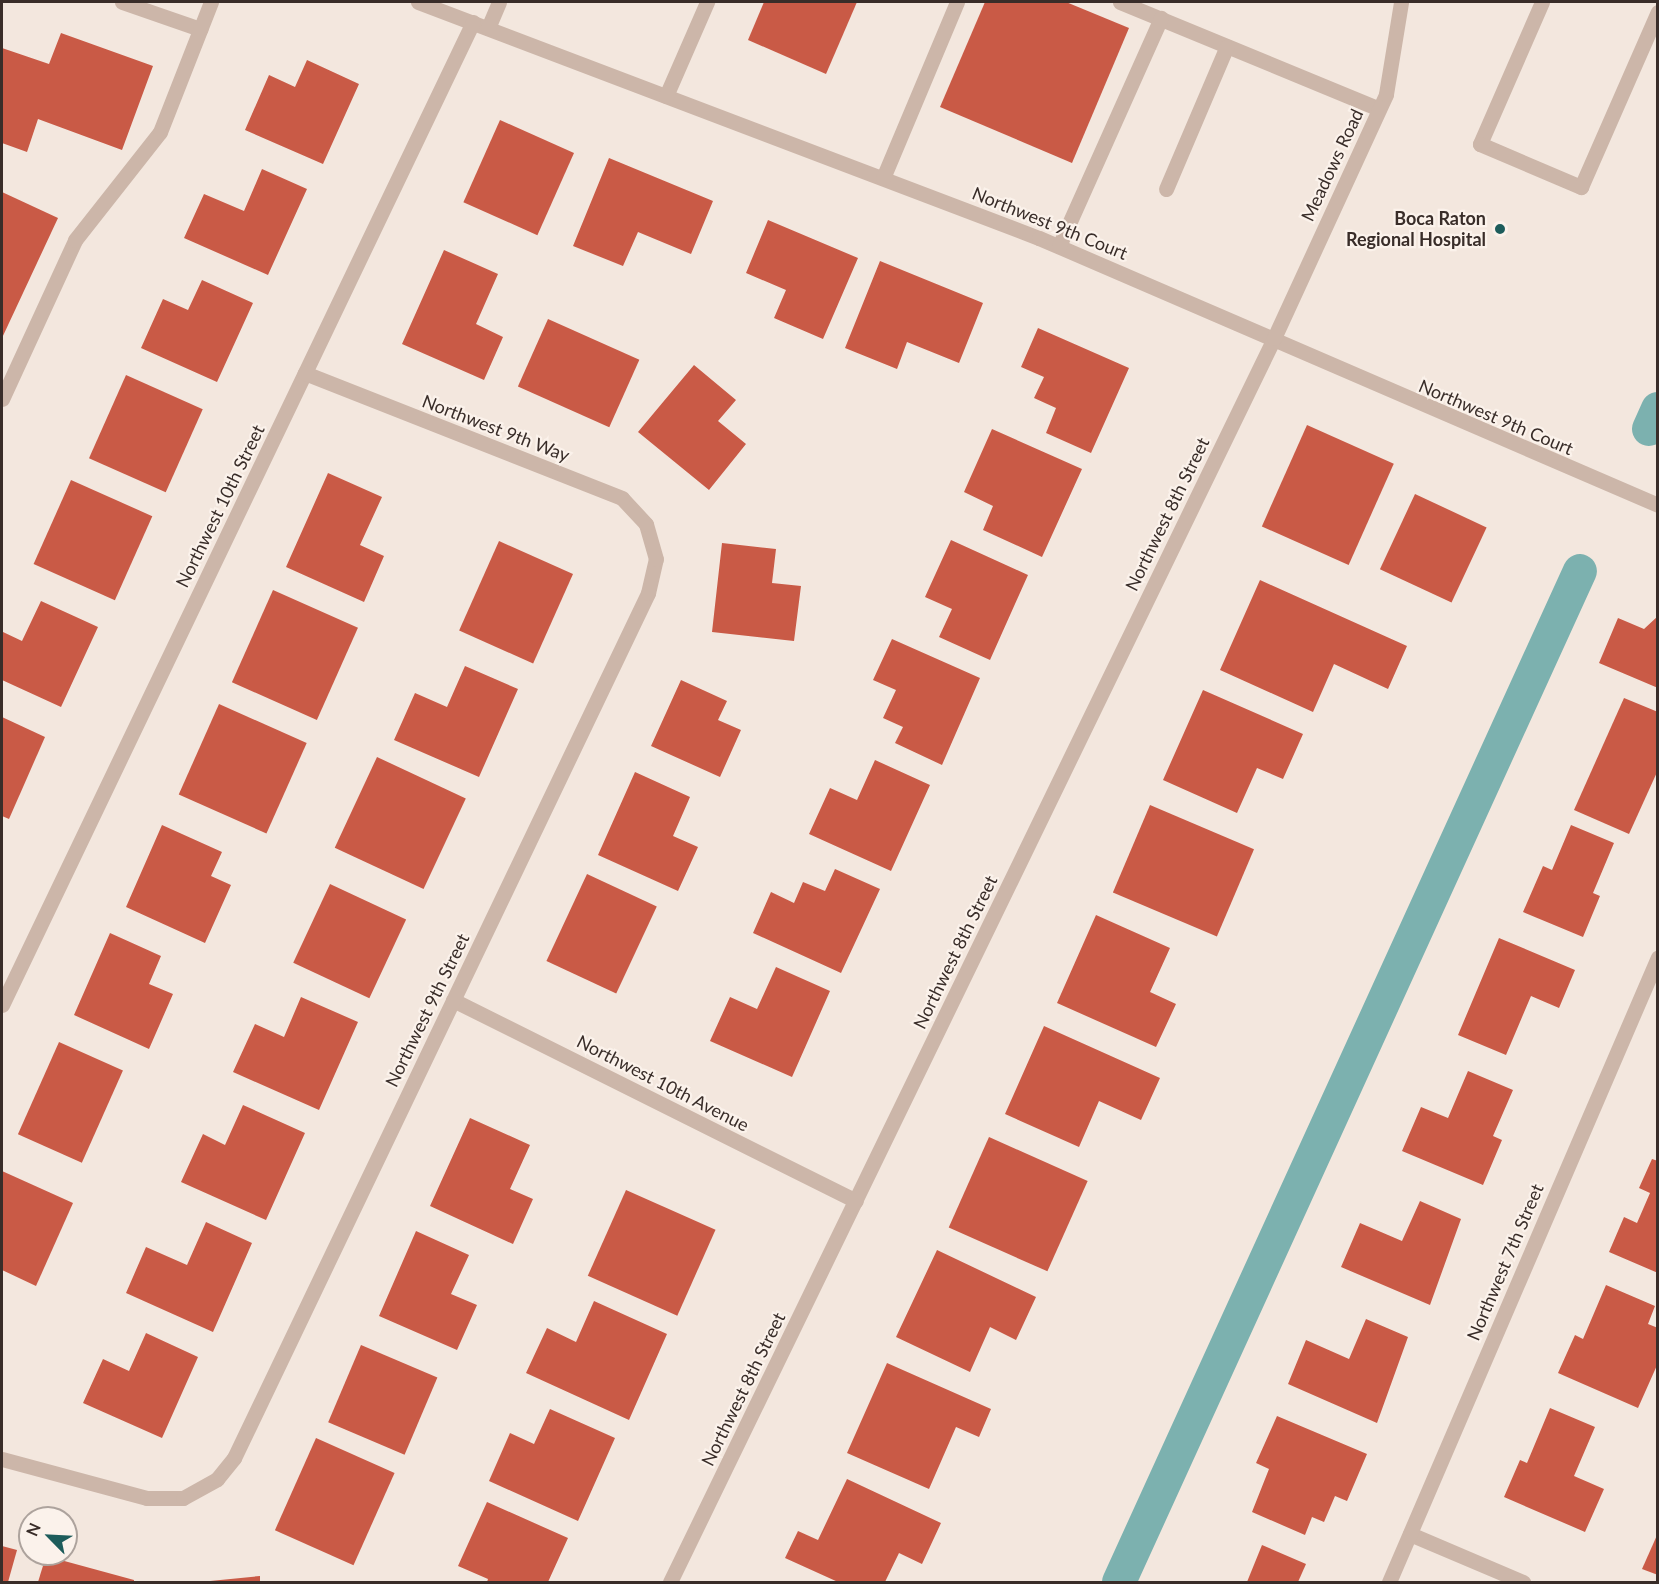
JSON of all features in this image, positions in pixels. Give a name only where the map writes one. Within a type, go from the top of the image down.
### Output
[{"type":"street","points":[[122,2],[200,29]]},
{"type":"street","points":[[2,399],[75,240],[160,132],[211,2]]},
{"type":"street","name":"Northwest 9th Court","points":[[418,2],[1059,246],[1274,338],[1317,362],[1658,505]]},
{"type":"street","points":[[488,28],[499,2]]},
{"type":"street","points":[[666,96],[707,2]]},
{"type":"street","points":[[882,178],[957,2]]},
{"type":"street","points":[[1120,2],[1379,109]]},
{"type":"street","name":"Meadows Road","points":[[1274,338],[1386,94],[1401,2]]},
{"type":"street","points":[[1542,2],[1480,144],[1581,187],[1658,12]]},
{"type":"street","points":[[1059,246],[1161,18]]},
{"type":"street","name":"Northwest 10th Street","points":[[2,1005],[473,22]]},
{"type":"street","points":[[1166,189],[1227,46]]},
{"type":"street","name":"Northwest 8th Street","points":[[670,1582],[1274,338]]},
{"type":"street","name":"Northwest 9th Way","points":[[305,374],[622,498],[646,524],[651,543]]},
{"type":"street","name":"Northwest 9th Street","points":[[2,1459],[147,1498],[183,1498],[209,1485],[234,1458],[648,593],[656,559],[651,543]]},
{"type":"street","name":"Northwest 7th Street","points":[[1389,1582],[1658,957]]},
{"type":"street","name":"Northwest 10th Avenue","points":[[453,1000],[856,1201]]},
{"type":"street","points":[[1410,1534],[1523,1582]]},
{"type":"building","points":[[764,2],[857,2],[826,74],[748,40]]},
{"type":"building","points":[[985,2],[1066,2],[1129,28],[1072,163],[940,107]]},
{"type":"building","points":[[61,33],[153,66],[122,150],[38,119],[27,152],[2,143],[2,48],[49,64]]},
{"type":"building","points":[[307,60],[359,84],[323,164],[245,130],[269,75],[295,87]]},
{"type":"building","points":[[500,120],[574,153],[537,235],[463,202]]},
{"type":"building","points":[[609,158],[713,201],[691,254],[638,232],[623,266],[573,246]]},
{"type":"building","points":[[262,169],[307,189],[268,275],[184,238],[204,194],[244,211]]},
{"type":"building","points":[[2,192],[58,218],[2,338]]},
{"type":"building","points":[[768,220],[858,258],[823,339],[774,318],[786,290],[746,273]]},
{"type":"building","points":[[444,250],[498,274],[476,324],[503,337],[484,380],[402,344]]},
{"type":"building","points":[[880,261],[983,303],[959,363],[907,342],[897,369],[845,348]]},
{"type":"building","points":[[202,280],[253,303],[217,382],[141,348],[163,299],[188,310]]},
{"type":"building","points":[[548,319],[639,360],[609,427],[518,387]]},
{"type":"building","points":[[1038,328],[1129,368],[1091,453],[1046,433],[1056,408],[1034,398],[1044,377],[1021,367]]},
{"type":"building","points":[[694,365],[736,400],[718,421],[746,444],[709,490],[638,432]]},
{"type":"building","points":[[126,375],[203,409],[166,492],[89,458]]},
{"type":"building","points":[[1307,425],[1394,464],[1349,565],[1262,526]]},
{"type":"building","points":[[992,429],[1082,469],[1042,557],[983,530],[993,506],[964,492]]},
{"type":"building","points":[[328,473],[382,497],[360,545],[384,556],[364,602],[286,567]]},
{"type":"building","points":[[71,480],[152,516],[115,600],[34,564]]},
{"type":"building","points":[[1415,494],[1487,527],[1452,603],[1380,569]]},
{"type":"building","points":[[951,540],[1028,575],[990,660],[939,637],[952,609],[925,597]]},
{"type":"building","points":[[499,541],[573,574],[533,663],[459,631]]},
{"type":"building","points":[[722,543],[776,549],[772,583],[801,586],[794,641],[712,632]]},
{"type":"building","points":[[1260,580],[1407,646],[1388,689],[1334,664],[1313,712],[1220,670]]},
{"type":"building","points":[[273,590],[358,628],[317,720],[232,682]]},
{"type":"building","points":[[41,601],[98,627],[61,707],[2,680],[3,632],[22,641]]},
{"type":"building","points":[[1658,616],[1658,688],[1599,663],[1618,618],[1644,629]]},
{"type":"building","points":[[892,639],[980,678],[942,765],[895,743],[903,727],[883,718],[896,690],[873,680]]},
{"type":"building","points":[[465,666],[518,689],[479,777],[394,740],[415,693],[447,707]]},
{"type":"building","points":[[681,680],[727,701],[718,720],[741,730],[720,777],[651,746]]},
{"type":"building","points":[[1203,690],[1303,734],[1283,779],[1257,768],[1237,813],[1163,780]]},
{"type":"building","points":[[1624,698],[1658,712],[1658,770],[1629,834],[1574,810]]},
{"type":"building","points":[[219,704],[307,743],[266,833],[179,794]]},
{"type":"building","points":[[2,717],[45,737],[9,819],[2,816]]},
{"type":"building","points":[[377,757],[466,798],[424,889],[335,848]]},
{"type":"building","points":[[875,760],[930,785],[891,871],[809,834],[830,788],[857,800]]},
{"type":"building","points":[[635,772],[690,797],[673,836],[698,847],[678,891],[598,855]]},
{"type":"building","points":[[1150,805],[1254,849],[1217,937],[1113,892]]},
{"type":"building","points":[[162,825],[222,852],[211,876],[231,885],[205,943],[126,907]]},
{"type":"building","points":[[1571,825],[1614,843],[1593,893],[1600,896],[1583,937],[1523,912],[1543,866],[1552,870]]},
{"type":"building","points":[[835,869],[880,889],[841,973],[753,933],[771,892],[794,903],[803,882],[825,891]]},
{"type":"building","points":[[587,874],[657,907],[616,994],[546,961]]},
{"type":"building","points":[[330,884],[406,919],[369,998],[293,963]]},
{"type":"building","points":[[1096,915],[1170,948],[1150,992],[1176,1004],[1156,1047],[1057,1003]]},
{"type":"building","points":[[110,933],[161,956],[149,984],[173,994],[149,1049],[74,1015]]},
{"type":"building","points":[[1499,938],[1575,970],[1559,1008],[1531,996],[1506,1055],[1458,1035]]},
{"type":"building","points":[[776,967],[830,991],[792,1077],[710,1041],[730,997],[757,1009]]},
{"type":"building","points":[[301,997],[358,1022],[319,1110],[233,1072],[255,1024],[284,1037]]},
{"type":"building","points":[[1044,1026],[1160,1078],[1141,1120],[1099,1101],[1079,1147],[1005,1114]]},
{"type":"building","points":[[59,1042],[123,1070],[82,1163],[18,1134]]},
{"type":"building","points":[[1468,1071],[1513,1090],[1493,1136],[1502,1140],[1483,1185],[1402,1151],[1421,1107],[1448,1118]]},
{"type":"building","points":[[243,1105],[305,1133],[266,1220],[181,1182],[203,1134],[225,1145]]},
{"type":"building","points":[[470,1118],[530,1145],[510,1189],[533,1199],[513,1244],[430,1206]]},
{"type":"building","points":[[989,1137],[1088,1181],[1047,1271],[949,1227]]},
{"type":"building","points":[[1652,1159],[1658,1161],[1658,1273],[1609,1252],[1624,1217],[1637,1223],[1650,1193],[1639,1188]]},
{"type":"building","points":[[2,1171],[73,1203],[36,1286],[2,1270]]},
{"type":"building","points":[[626,1190],[716,1230],[677,1316],[588,1276]]},
{"type":"building","points":[[1420,1201],[1461,1219],[1430,1305],[1341,1267],[1360,1223],[1402,1241]]},
{"type":"building","points":[[206,1222],[252,1243],[213,1332],[126,1293],[146,1247],[187,1265]]},
{"type":"building","points":[[416,1231],[469,1255],[451,1294],[477,1305],[457,1350],[379,1316]]},
{"type":"building","points":[[937,1250],[1036,1297],[1016,1340],[990,1327],[970,1372],[896,1337]]},
{"type":"building","points":[[1606,1285],[1655,1306],[1648,1324],[1658,1328],[1658,1363],[1638,1408],[1558,1373],[1575,1335],[1583,1339]]},
{"type":"building","points":[[594,1301],[667,1334],[629,1420],[526,1373],[547,1328],[576,1342]]},
{"type":"building","points":[[1366,1319],[1408,1337],[1377,1423],[1288,1384],[1306,1340],[1349,1359]]},
{"type":"building","points":[[146,1333],[198,1357],[162,1438],[83,1403],[103,1359],[129,1371]]},
{"type":"building","points":[[361,1345],[437,1377],[405,1455],[328,1422]]},
{"type":"building","points":[[887,1363],[991,1409],[979,1437],[956,1427],[929,1489],[847,1453]]},
{"type":"building","points":[[1550,1408],[1595,1427],[1574,1476],[1604,1489],[1585,1532],[1504,1497],[1520,1460],[1527,1463]]},
{"type":"building","points":[[550,1409],[615,1438],[578,1521],[489,1481],[510,1433],[534,1444]]},
{"type":"building","points":[[1277,1416],[1367,1454],[1347,1501],[1335,1496],[1324,1522],[1312,1517],[1305,1535],[1252,1512],[1269,1469],[1256,1463]]},
{"type":"building","points":[[316,1438],[395,1473],[353,1565],[275,1530]]},
{"type":"building","points":[[847,1479],[941,1523],[922,1564],[899,1553],[885,1582],[838,1582],[785,1558],[798,1531],[818,1540]]},
{"type":"building","points":[[487,1502],[568,1538],[548,1582],[487,1582],[488,1579],[458,1566]]},
{"type":"building","points":[[1658,1533],[1658,1575],[1642,1569]]},
{"type":"building","points":[[1262,1545],[1306,1564],[1298,1582],[1247,1582]]},
{"type":"building","points":[[2,1546],[17,1550],[8,1582],[2,1582]]},
{"type":"building","points":[[78,1565],[134,1580],[134,1582],[38,1582],[43,1566]]},
{"type":"building","points":[[260,1576],[260,1582],[210,1582],[210,1581]]},
{"type":"waterway","points":[[1649,429],[1658,409]]},
{"type":"waterway","points":[[1119,1582],[1580,571]]},
{"type":"place","name":"Boca Raton Regional Hospital","points":[[1500,229]]}]
